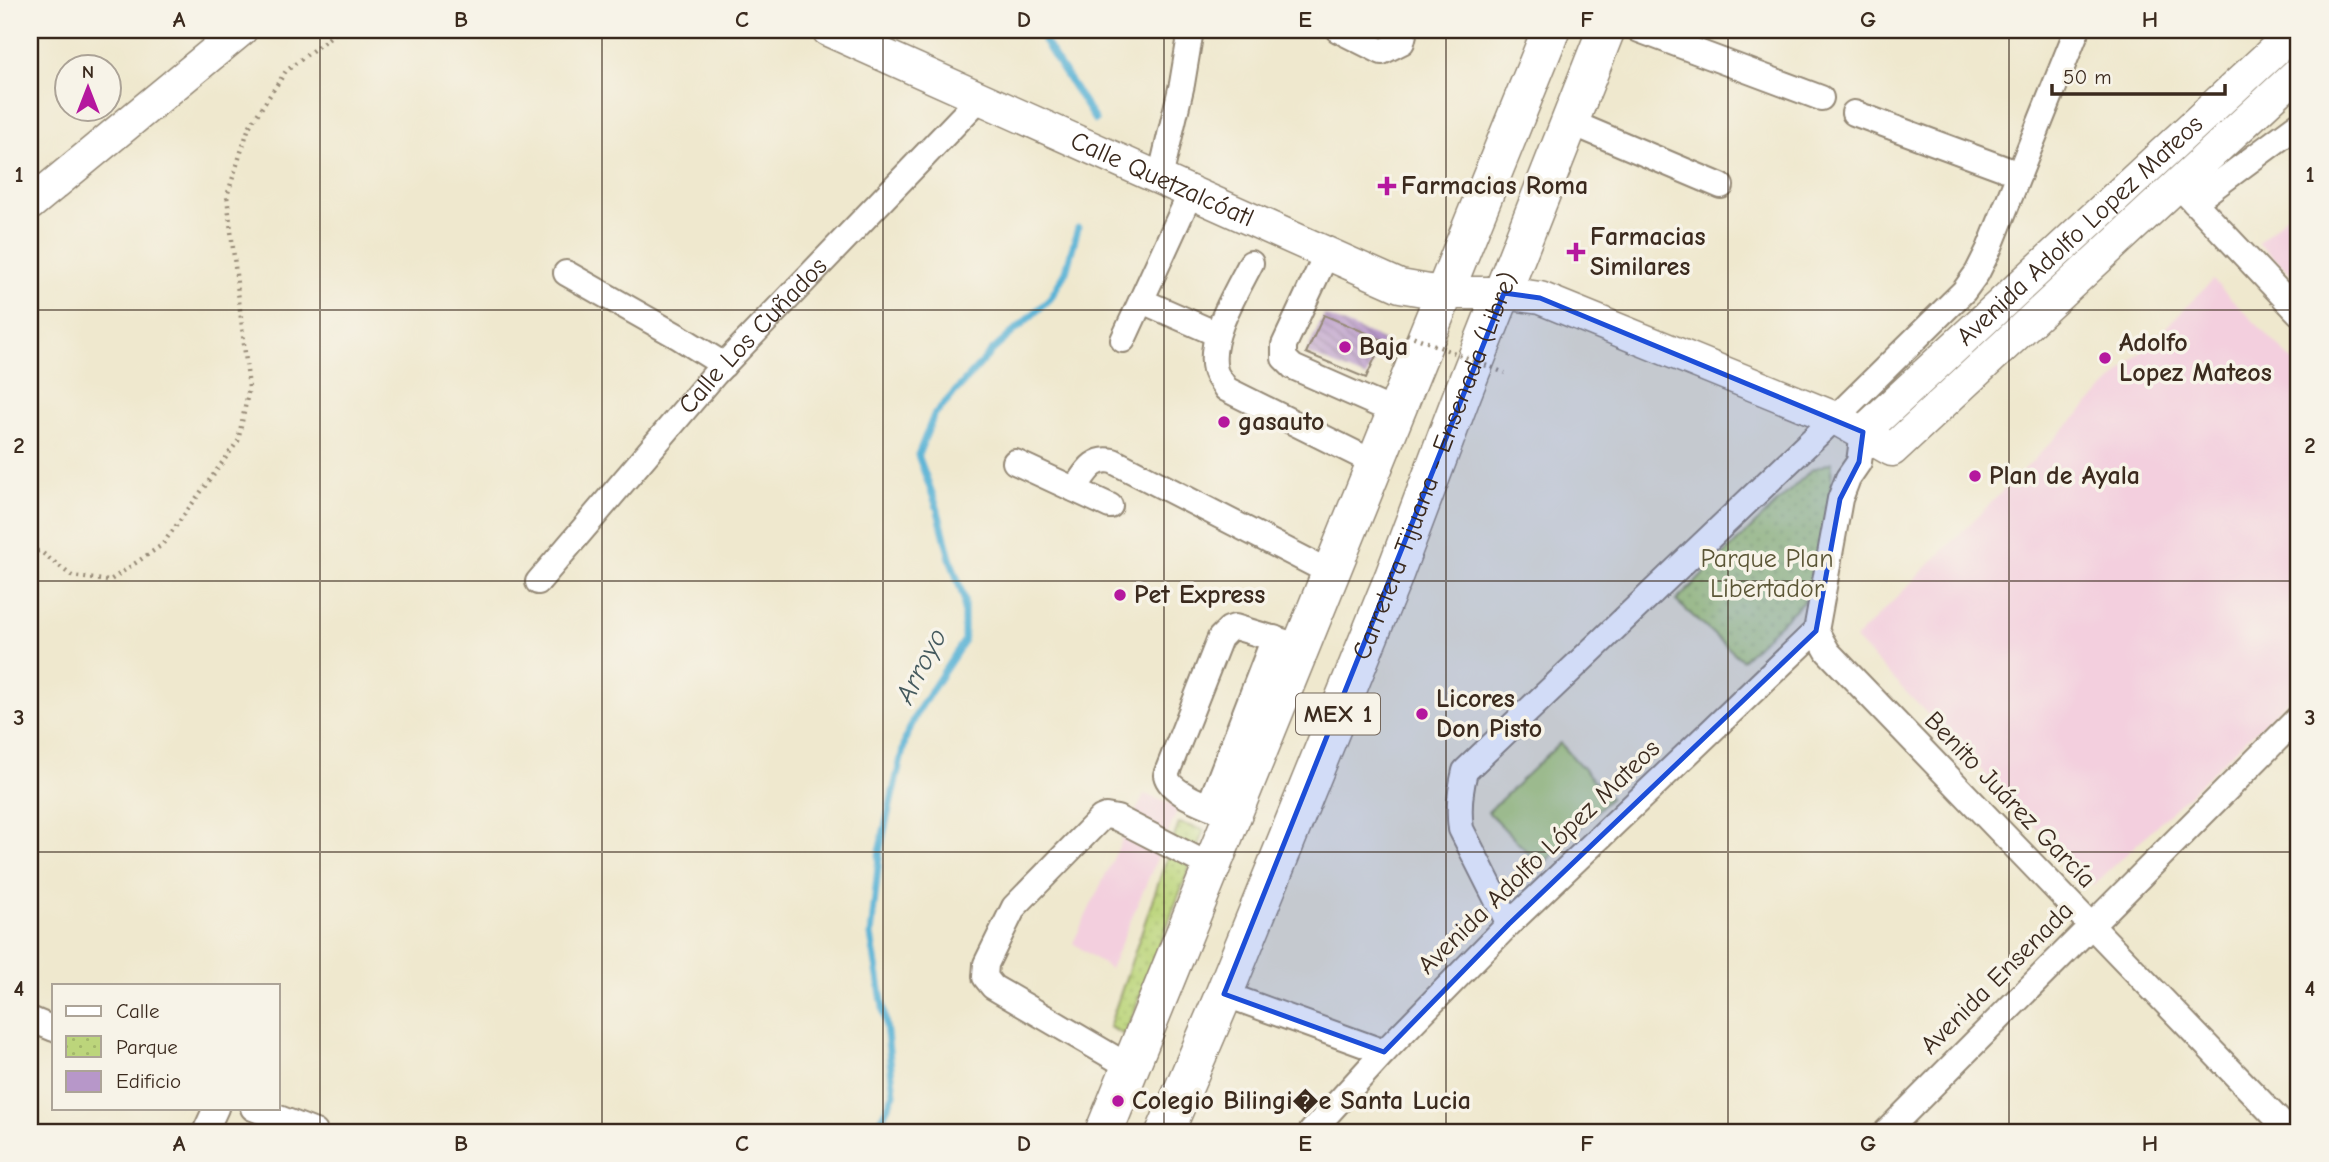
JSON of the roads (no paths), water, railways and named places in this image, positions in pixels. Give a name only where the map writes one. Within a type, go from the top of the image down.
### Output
[{"type":"highway","name":"MEX 1","points":[[1104,1132],[1212,867],[1221,811],[1288,643],[1331,573],[1441,293],[1550,30]]},
{"type":"highway","name":"Carretera Tijuana - Ensenada (Libre)","points":[[1165,1132],[1393,578],[1606,30]]},
{"type":"main road","points":[[30,204],[241,30]]},
{"type":"main road","name":"Calle Quetzalcóatl","points":[[828,30],[1400,286],[1441,293],[1504,293]]},
{"type":"main road","name":"Avenida Adolfo Lopez Mateos","points":[[1861,447],[2296,30]]},
{"type":"main road","name":"Avenida Adolfo Lopez Mateos","points":[[1861,447],[1892,450],[2186,193],[2299,72]]},
{"type":"main road","points":[[1504,293],[1540,298],[1835,418],[1861,447]]},
{"type":"street","points":[[1160,178],[1182,84],[1191,30]]},
{"type":"street","points":[[1339,30],[1382,52],[1402,43],[1405,30]]},
{"type":"street","points":[[1639,30],[1821,98]]},
{"type":"street","points":[[1508,924],[1461,829],[1458,813],[1465,771],[1964,291],[1989,249],[2077,30]]},
{"type":"street","name":"Calle Los Cuñados","points":[[538,582],[724,365],[980,98]]},
{"type":"street","points":[[1854,113],[2019,174]]},
{"type":"street","points":[[1570,122],[1721,186]]},
{"type":"street","points":[[2299,124],[2186,193],[2299,313]]},
{"type":"street","points":[[1124,341],[1191,192]]},
{"type":"street","points":[[1327,253],[1284,345],[1284,358],[1293,367],[1395,412]]},
{"type":"street","points":[[1251,263],[1217,334],[1215,371],[1226,389],[1375,463]]},
{"type":"street","points":[[566,273],[724,365]]},
{"type":"street","points":[[1142,301],[1217,334]]},
{"type":"street","points":[[1816,631],[1840,499],[1861,447]]},
{"type":"street","points":[[1074,489],[1096,462],[1113,461],[1331,573]]},
{"type":"street","points":[[1015,462],[1110,506]]},
{"type":"street","points":[[1221,811],[1171,787],[1166,775],[1167,769],[1223,633],[1229,629],[1241,628],[1288,643]]},
{"type":"street","name":"Avenida Adolfo López Mateos","points":[[1311,1132],[1508,924],[1816,631]]},
{"type":"street","name":"Benito Juárez García","points":[[1816,631],[1828,652],[1853,680],[2290,1132]]},
{"type":"street","name":"Avenida Ensenada","points":[[1886,1132],[2299,718]]},
{"type":"street","points":[[1130,1067],[992,987],[985,977],[986,964],[1014,907],[1101,818],[1117,818],[1212,867]]},
{"type":"street","points":[[1224,994],[1384,1052]]},
{"type":"street","points":[[30,1019],[52,1028]]},
{"type":"street","points":[[205,1132],[215,1110]]},
{"type":"street","points":[[258,1110],[315,1132]]},
{"type":"waterway","name":"Arroyo","points":[[1043,30],[1044,41],[1095,120]]},
{"type":"waterway","name":"Arroyo","points":[[875,1132],[894,1094],[871,935],[880,848],[906,737],[918,711],[964,641],[964,599],[937,507],[918,455],[934,415],[992,351],[1050,299],[1066,271],[1078,228]]},
{"type":"place","name":"Farmacias Roma","points":[[1387,186]]},
{"type":"place","name":"Farmacias Similares","points":[[1576,252]]},
{"type":"place","name":"Baja","points":[[1345,347]]},
{"type":"place","name":"Adolfo Lopez Mateos","points":[[2105,358]]},
{"type":"place","name":"gasauto","points":[[1224,422]]},
{"type":"place","name":"Plan de Ayala","points":[[1975,476]]},
{"type":"place","name":"Pet Express","points":[[1120,595]]},
{"type":"place","name":"Licores Don Pisto","points":[[1422,714]]},
{"type":"place","name":"Colegio Bilingi�e Santa Lucia","points":[[1118,1101]]},
{"type":"park label","name":"Parque Plan Libertador","points":[[1767,574]]}]
